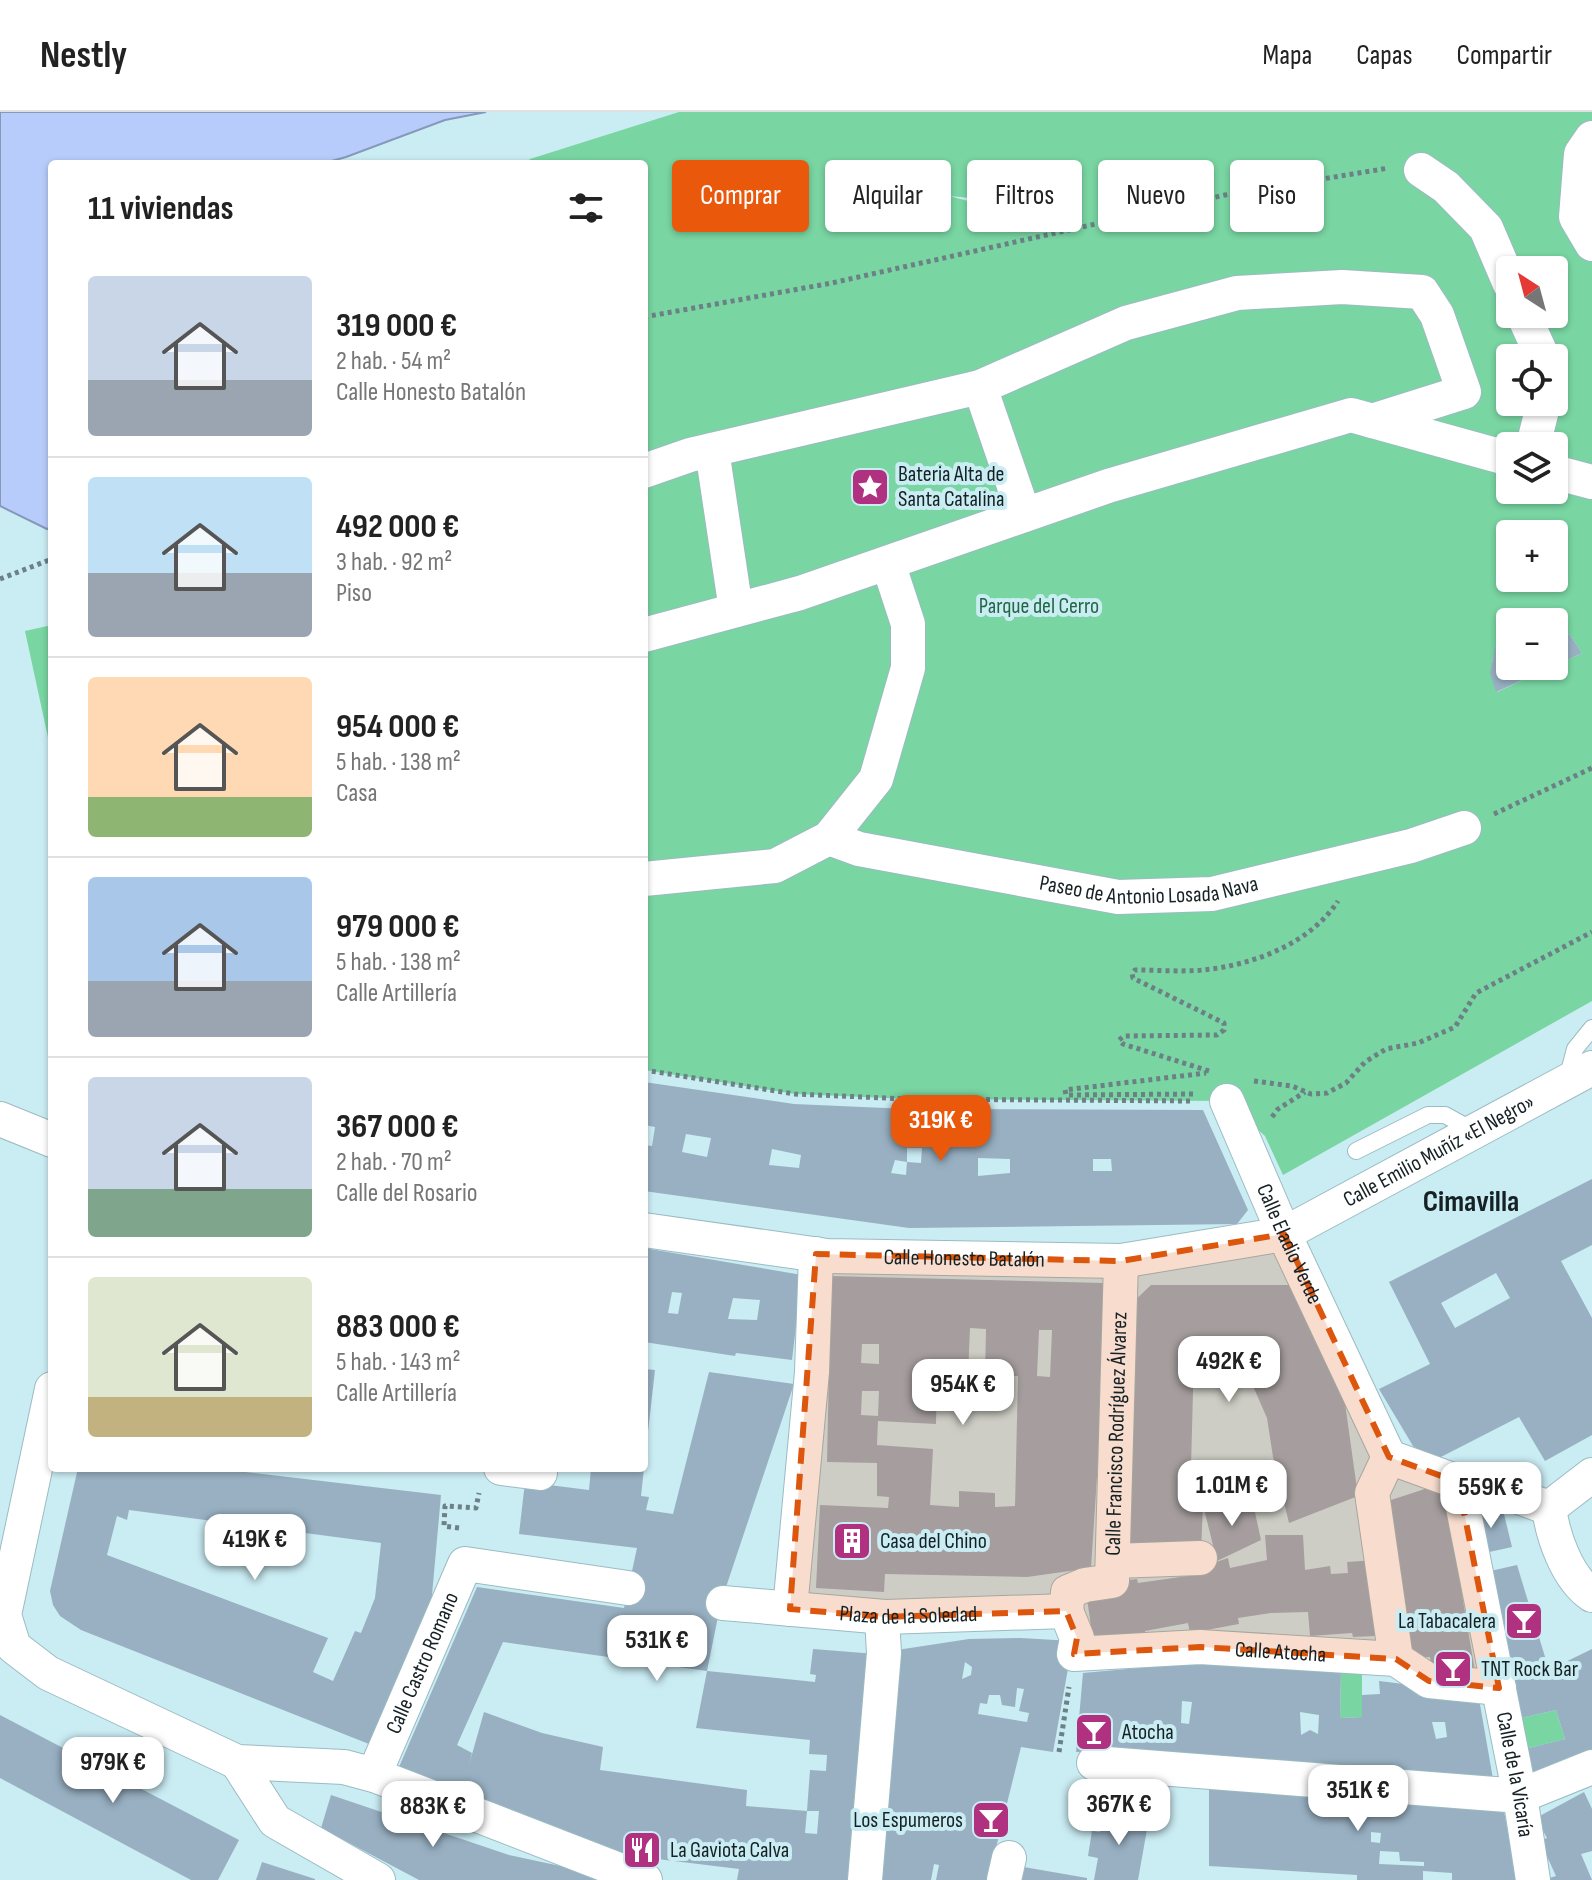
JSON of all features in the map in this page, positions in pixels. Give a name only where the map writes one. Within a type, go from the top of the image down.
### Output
[{"type":"street","points":[[1592,138],[1581,154],[1576,217],[1592,244]]},
{"type":"street","points":[[1421,170],[1446,187],[1486,228],[1498,256]]},
{"type":"street","points":[[648,470],[712,450],[980,387],[1126,323],[1237,293],[1342,287],[1422,292],[1437,315],[1464,392],[1372,421]]},
{"type":"street","points":[[980,387],[1024,515]]},
{"type":"street","points":[[648,634],[800,593],[1108,486],[1351,415],[1496,455]]},
{"type":"street","points":[[712,450],[736,610]]},
{"type":"street","points":[[1568,476],[1592,482]]},
{"type":"street","points":[[648,879],[775,866],[829,838],[876,779],[908,668],[908,624],[888,563]]},
{"type":"street","name":"Paseo de Antonio Losada Nava","points":[[829,838],[859,849],[1118,897],[1212,894],[1411,846],[1464,828]]},
{"type":"street","name":"Calle Emilio Muñíz «El Negro»","points":[[1284,1234],[1579,1075]]},
{"type":"street","name":"Calle Eladio Verde","points":[[1223,1089],[1284,1234],[1389,1457]]},
{"type":"street","points":[[0,1119],[48,1138]]},
{"type":"street","name":"Calle Honesto Batalón","points":[[648,1231],[816,1254],[1121,1261],[1284,1234]]},
{"type":"street","points":[[790,1609],[812,1372],[816,1254]]},
{"type":"street","name":"Calle Francisco Rodríguez Álvarez","points":[[1075,1622],[1112,1581],[1121,1261]]},
{"type":"street","points":[[48,1408],[4,1615],[14,1647],[48,1673],[237,1762],[344,1767],[374,1775],[645,1880]]},
{"type":"street","points":[[1396,1659],[1372,1493],[1389,1457],[1458,1482],[1486,1485],[1549,1508]]},
{"type":"street","points":[[491,1475],[540,1473]]},
{"type":"street","points":[[1549,1508],[1592,1475]]},
{"type":"street","name":"Calle de la Vicaría","points":[[1458,1482],[1520,1796],[1533,1880]]},
{"type":"street","points":[[1549,1508],[1552,1527],[1578,1585],[1592,1595]]},
{"type":"street","points":[[1113,1561],[1200,1558]]},
{"type":"street","name":"Calle Castro Romano","points":[[374,1775],[465,1564],[477,1566]]},
{"type":"street","points":[[477,1566],[628,1588]]},
{"type":"street","name":"Plaza de la Soledad","points":[[723,1603],[882,1617],[1075,1622]]},
{"type":"street","points":[[865,1880],[884,1653],[882,1617]]},
{"type":"street","name":"Calle Atocha","points":[[1075,1622],[1200,1647],[1396,1659],[1429,1681],[1499,1688]]},
{"type":"street","points":[[237,1762],[275,1821],[378,1880]]},
{"type":"street","points":[[1094,1763],[1520,1796],[1592,1767]]},
{"type":"lane","points":[[1579,1075],[1568,1066],[1575,1049],[1592,1028]]},
{"type":"lane","points":[[1356,1151],[1428,1115],[1445,1115],[1474,1131]]},
{"type":"path","points":[[648,316],[832,283],[1225,195],[1403,166],[1421,170]]},
{"type":"path","points":[[0,579],[48,561]]},
{"type":"path","points":[[1464,828],[1591,770]]},
{"type":"path","points":[[1223,1089],[1119,1040],[1124,1036],[1217,1035],[1224,1030],[1224,1023],[1133,978],[1132,974],[1135,970],[1203,970],[1240,963],[1285,948],[1323,920],[1336,904],[1345,885],[1349,862]]},
{"type":"path","points":[[648,1071],[795,1094],[908,1099],[1292,1086],[1311,1094],[1327,1093],[1346,1083],[1365,1062],[1386,1049],[1418,1043],[1455,1027],[1476,993],[1592,932]]},
{"type":"path","points":[[1223,1089],[1199,1094],[1066,1095],[1065,1090],[1223,1089]]},
{"type":"path","points":[[477,1566],[481,1530],[444,1526],[445,1506],[476,1508],[491,1475]]},
{"type":"path","points":[[1058,1757],[1075,1622]]},
{"type":"highlighted area","points":[[1284,1234],[1389,1457],[1458,1482],[1499,1688],[1429,1681],[1396,1659],[1200,1647],[1074,1654],[1077,1638],[1066,1611],[885,1617],[790,1609],[816,1254],[1121,1261]]},
{"type":"green space","name":"Parque del Cerro","points":[[679,112],[1592,112],[1592,1001],[1283,1175],[1265,1136],[1226,1101],[908,1099],[795,1094],[648,1071],[648,160],[529,160]]},
{"type":"green space","points":[[48,626],[48,737],[25,631]]},
{"type":"green space","points":[[1341,1671],[1362,1672],[1362,1717],[1340,1718]]},
{"type":"green space","points":[[1556,1710],[1565,1739],[1525,1749],[1516,1719]]},
{"type":"water","points":[[0,112],[486,112],[445,120],[335,160],[48,160],[48,528],[0,506]]},
{"type":"building","points":[[1568,634],[1570,635],[1582,653],[1568,660]]},
{"type":"building","points":[[1495,648],[1496,680],[1523,680],[1496,692],[1490,673]]},
{"type":"building","points":[[648,1083],[794,1104],[908,1109],[1203,1110],[1248,1210],[1237,1224],[909,1228],[648,1192],[648,1146],[652,1146],[655,1127],[648,1126]],"holes":[[[686,1134],[711,1138],[707,1157],[682,1152]],[[907,1148],[922,1148],[921,1163],[907,1162]],[[772,1149],[801,1155],[799,1168],[769,1165]],[[978,1158],[1010,1159],[1010,1173],[978,1176]],[[1093,1159],[1111,1159],[1112,1171],[1093,1171]],[[895,1160],[907,1162],[906,1175],[891,1173]]]},
{"type":"building","points":[[1592,1179],[1592,1245],[1561,1261],[1592,1318],[1592,1435],[1545,1461],[1519,1417],[1435,1460],[1413,1446],[1379,1389],[1430,1364],[1389,1282]],"holes":[[[1496,1273],[1510,1298],[1455,1328],[1441,1303]]]},
{"type":"building","points":[[648,1249],[802,1275],[792,1360],[736,1353],[735,1356],[648,1343]],"holes":[[[672,1292],[682,1293],[678,1314],[668,1313]],[[733,1298],[760,1300],[757,1320],[728,1319]]]},
{"type":"building","points":[[831,1276],[1104,1283],[1099,1446],[1091,1568],[1027,1577],[885,1574],[884,1592],[816,1588],[820,1505],[888,1508],[889,1497],[877,1496],[877,1463],[827,1462]],"holes":[[[970,1328],[986,1329],[985,1376],[1018,1376],[1015,1506],[995,1507],[995,1493],[959,1491],[959,1507],[930,1505],[933,1449],[877,1445],[878,1421],[936,1424],[937,1376],[968,1376]],[[1039,1330],[1052,1330],[1050,1377],[1037,1376]],[[862,1344],[879,1344],[879,1364],[861,1363]],[[862,1391],[879,1391],[878,1416],[861,1415]]]},
{"type":"building","points":[[1151,1285],[1299,1285],[1343,1389],[1358,1496],[1289,1523],[1267,1418],[1238,1352],[1194,1354],[1190,1505],[1203,1505],[1201,1552],[1124,1554],[1131,1304]]},
{"type":"building","points":[[648,1369],[655,1370],[648,1431]]},
{"type":"building","points":[[709,1372],[794,1384],[721,1602],[707,1671],[815,1682],[816,1675],[810,1674],[813,1649],[876,1654],[855,1880],[737,1880],[739,1869],[625,1855],[399,1767],[477,1587],[624,1608],[637,1548],[519,1534],[525,1482],[589,1490],[591,1472],[644,1472],[641,1496],[649,1497],[646,1510],[673,1514]],"holes":[[[503,1642],[707,1671],[696,1728],[810,1740],[809,1754],[827,1755],[826,1771],[810,1770],[807,1811],[746,1806],[747,1790],[600,1770],[603,1747],[542,1733],[484,1712],[469,1765],[472,1753],[457,1745]],[[807,1811],[819,1811],[817,1834],[805,1833]]]},
{"type":"building","points":[[77,1472],[245,1472],[441,1495],[431,1606],[369,1744],[81,1630],[60,1616],[53,1605],[50,1591]],"holes":[[[129,1510],[381,1543],[375,1598],[361,1633],[355,1631],[333,1681],[313,1672],[328,1638],[107,1555],[117,1516],[127,1520]]]},
{"type":"building","points":[[1443,1483],[1477,1683],[1432,1674],[1430,1657],[1400,1658],[1388,1501]]},
{"type":"building","points":[[1253,1503],[1261,1540],[1217,1561],[1203,1505]]},
{"type":"building","points":[[1502,1506],[1512,1547],[1480,1554],[1470,1514]]},
{"type":"building","points":[[1265,1535],[1303,1535],[1305,1570],[1330,1566],[1331,1574],[1348,1573],[1347,1562],[1376,1560],[1371,1587],[1375,1636],[1353,1637],[1352,1633],[1310,1636],[1308,1612],[1238,1618],[1239,1624],[1190,1633],[1188,1623],[1145,1631],[1145,1636],[1093,1640],[1085,1585],[1137,1579],[1138,1583],[1187,1576],[1186,1572],[1228,1558],[1230,1568],[1267,1560]]},
{"type":"building","points":[[1517,1565],[1549,1670],[1592,1649],[1592,1758],[1534,1777],[1525,1749],[1565,1739],[1556,1710],[1516,1719],[1486,1572]]},
{"type":"building","points":[[969,1639],[1073,1641],[1053,1752],[1021,1747],[988,1880],[936,1880],[939,1865],[934,1864],[931,1880],[876,1880],[897,1650]],"holes":[[[965,1662],[972,1667],[971,1675],[962,1679]],[[1017,1688],[1024,1689],[1019,1711],[1029,1713],[1027,1722],[978,1714],[980,1703],[987,1704],[989,1695],[1000,1695],[1002,1705],[1015,1707]]]},
{"type":"building","points":[[1250,1658],[1341,1671],[1340,1718],[1362,1717],[1362,1695],[1380,1694],[1379,1681],[1478,1693],[1493,1779],[1076,1752],[1083,1673]],"holes":[[[1182,1701],[1192,1702],[1189,1724],[1181,1723]],[[1300,1712],[1319,1715],[1318,1734],[1310,1730],[1301,1735]],[[1432,1722],[1445,1722],[1447,1737],[1436,1739]]]},
{"type":"building","points":[[0,1715],[239,1840],[218,1880],[191,1880],[0,1778]]},
{"type":"building","points":[[1209,1781],[1502,1800],[1511,1850],[1522,1880],[1452,1880],[1452,1873],[1423,1871],[1423,1880],[1357,1880],[1357,1875],[1209,1866]],"holes":[[[1371,1832],[1381,1833],[1380,1843],[1371,1842]],[[1380,1851],[1399,1852],[1400,1861],[1424,1862],[1424,1866],[1379,1864]]]},
{"type":"building","points":[[1584,1792],[1592,1809],[1592,1851],[1581,1854],[1592,1880],[1543,1880],[1556,1876],[1540,1841],[1547,1838],[1536,1818]]},
{"type":"building","points":[[331,1795],[509,1855],[602,1875],[601,1880],[419,1880],[321,1828]]},
{"type":"building","points":[[1103,1814],[1149,1818],[1138,1880],[1094,1880],[1098,1858],[1088,1856],[1092,1831],[1100,1832]]},
{"type":"building","points":[[262,1862],[315,1879],[315,1880],[256,1880]]},
{"type":"building","points":[[1018,1866],[1087,1878],[1087,1880],[1016,1880]]},
{"type":"place","name":"Bateria Alta de Santa Catalina","points":[[870,487]]},
{"type":"place","name":"Casa del Chino","points":[[852,1541]]},
{"type":"place","name":"La Tabacalera","points":[[1524,1621]]},
{"type":"place","name":"TNT Rock Bar","points":[[1453,1669]]},
{"type":"place","name":"Atocha","points":[[1094,1732]]},
{"type":"place","name":"Los Espumeros","points":[[991,1820]]},
{"type":"place","name":"La Gaviota Calva","points":[[642,1850]]},
{"type":"district","name":"Cimavilla","points":[[1471,1202]]}]
